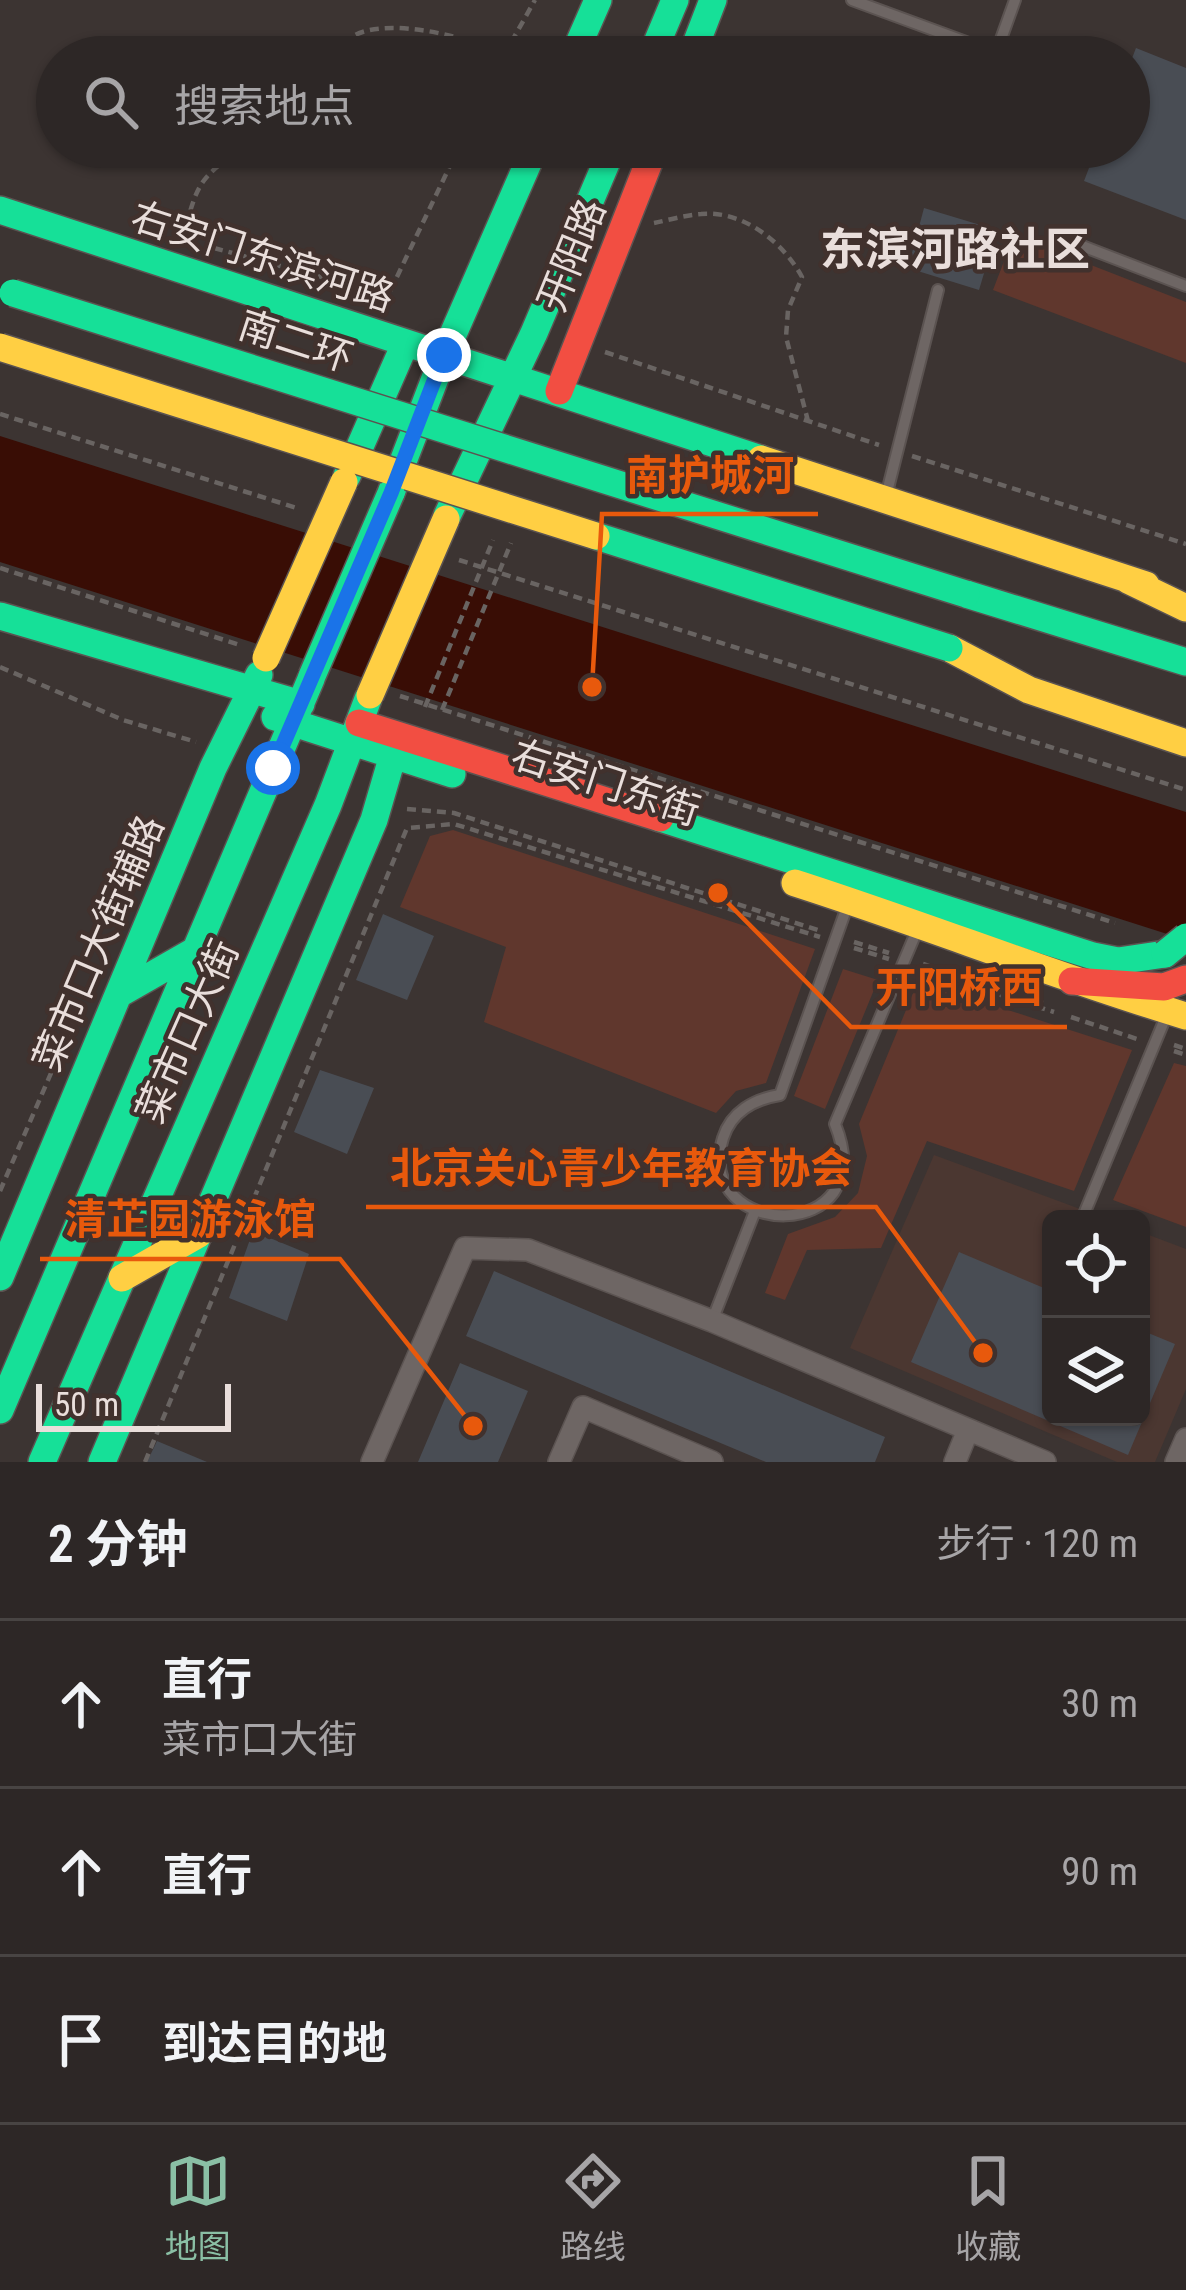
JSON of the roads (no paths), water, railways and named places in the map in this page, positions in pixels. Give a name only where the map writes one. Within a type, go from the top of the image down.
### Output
[{"type":"main road","points":[[582,36],[598,0]]},
{"type":"main road","points":[[660,36],[676,0]]},
{"type":"main road","points":[[699,36],[713,0]]},
{"type":"main road","name":"开阳路","points":[[391,493],[444,355],[526,168]]},
{"type":"main road","name":"开阳路","points":[[446,519],[604,168]]},
{"type":"main road","name":"开阳路","points":[[559,391],[647,168]]},
{"type":"main road","name":"右安门东滨河路","points":[[0,210],[1186,597]]},
{"type":"main road","name":"南二环","points":[[7,291],[1186,662]]},
{"type":"main road","name":"菜市口大街辅路","points":[[0,1277],[214,768],[250,698],[256,652],[344,482],[405,344]]},
{"type":"main road","points":[[0,347],[1186,720]]},
{"type":"main road","name":"菜市口大街","points":[[0,1410],[391,493]]},
{"type":"main road","name":"菜市口大街","points":[[46,1458],[446,519]]},
{"type":"main road","points":[[1128,580],[1186,608]]},
{"type":"main road","points":[[0,616],[250,698]]},
{"type":"main road","points":[[0,632],[250,698]]},
{"type":"main road","points":[[949,648],[1029,690],[1186,743]]},
{"type":"main road","name":"右安门东街","points":[[250,698],[355,733],[393,755],[920,923],[1072,981],[1177,1013]]},
{"type":"main road","points":[[355,733],[1093,956],[1118,961],[1176,946]]},
{"type":"main road","points":[[102,1462],[374,820],[393,755]]},
{"type":"main road","points":[[118,994],[196,950]]},
{"type":"main road","points":[[1072,981],[1148,988],[1186,979]]},
{"type":"main road","points":[[122,1278],[199,1234]]},
{"type":"street","points":[[372,1462],[465,1248],[528,1250],[712,1321],[1045,1462]]},
{"type":"street","points":[[560,1462],[583,1407],[712,1462]]},
{"type":"street","points":[[955,1462],[968,1430]]},
{"type":"street","points":[[1176,1462],[1186,1439]]},
{"type":"lane","points":[[852,0],[950,36]]},
{"type":"lane","points":[[1002,36],[1016,0]]},
{"type":"lane","points":[[1064,239],[1186,286]]},
{"type":"lane","points":[[885,499],[938,290]]},
{"type":"lane","points":[[850,901],[780,1095],[751,1103],[722,1140],[720,1157],[727,1184],[737,1198],[769,1217],[800,1216],[822,1204],[838,1184],[844,1157],[835,1124],[920,923]]},
{"type":"lane","points":[[1086,1210],[1155,1042],[1177,1013]]},
{"type":"lane","points":[[712,1321],[755,1211]]},
{"type":"place","name":"南护城河","points":[[592,687]]},
{"type":"place","name":"开阳桥西","points":[[718,893]]},
{"type":"place","name":"北京关心青少年教育协会","points":[[983,1353]]},
{"type":"place","name":"清芷园游泳馆","points":[[473,1426]]},
{"type":"district","name":"东滨河路社区","points":[[955,249]]}]
